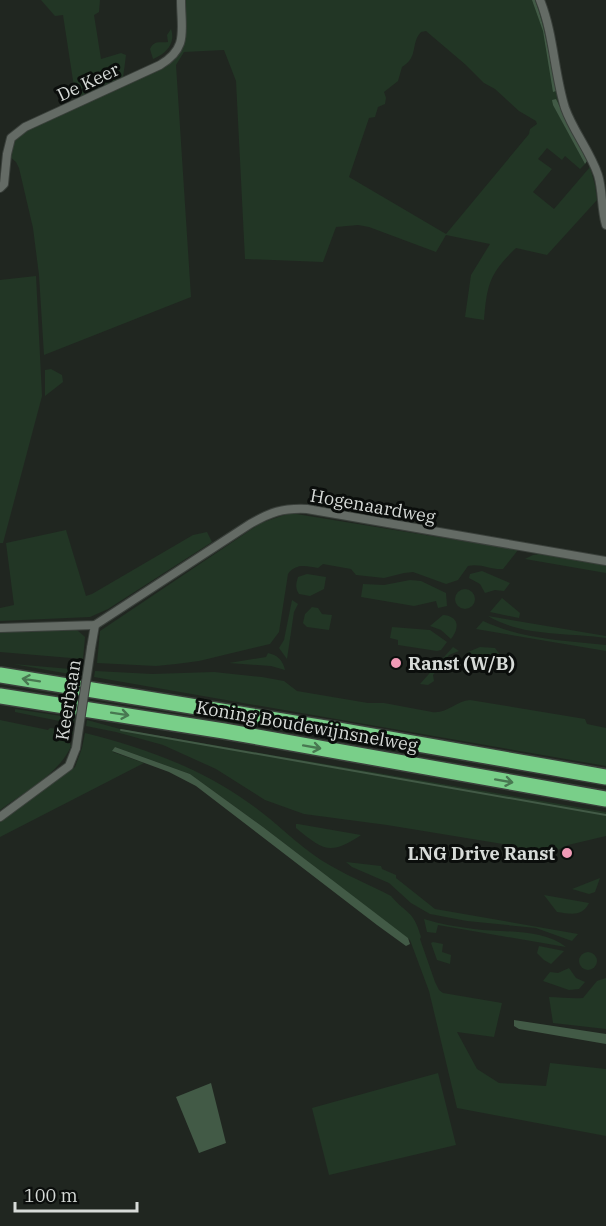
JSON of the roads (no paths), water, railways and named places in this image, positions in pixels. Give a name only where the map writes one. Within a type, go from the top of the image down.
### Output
[{"type":"highway","name":"Koning Boudewijnsnelweg","points":[[0,675],[327,728],[606,777]]},
{"type":"highway","name":"Koning Boudewijnsnelweg","points":[[0,696],[191,725],[606,798]]},
{"type":"street","name":"De Keer","points":[[0,188],[5,182],[6,154],[10,138],[25,127],[160,65],[173,56],[181,41],[181,0]]},
{"type":"street","points":[[540,0],[553,45],[566,111],[597,173],[606,225]]},
{"type":"street","name":"Hogenaardweg","points":[[95,625],[250,525],[270,513],[288,508],[606,561]]},
{"type":"street","points":[[0,628],[95,625]]},
{"type":"street","name":"Keerbaan","points":[[0,817],[69,766],[76,748],[95,625]]},
{"type":"waterway","points":[[121,730],[606,815]]},
{"type":"place","name":"Ranst (W/B)","points":[[396,663]]},
{"type":"place","name":"LNG Drive Ranst","points":[[567,853]]}]
